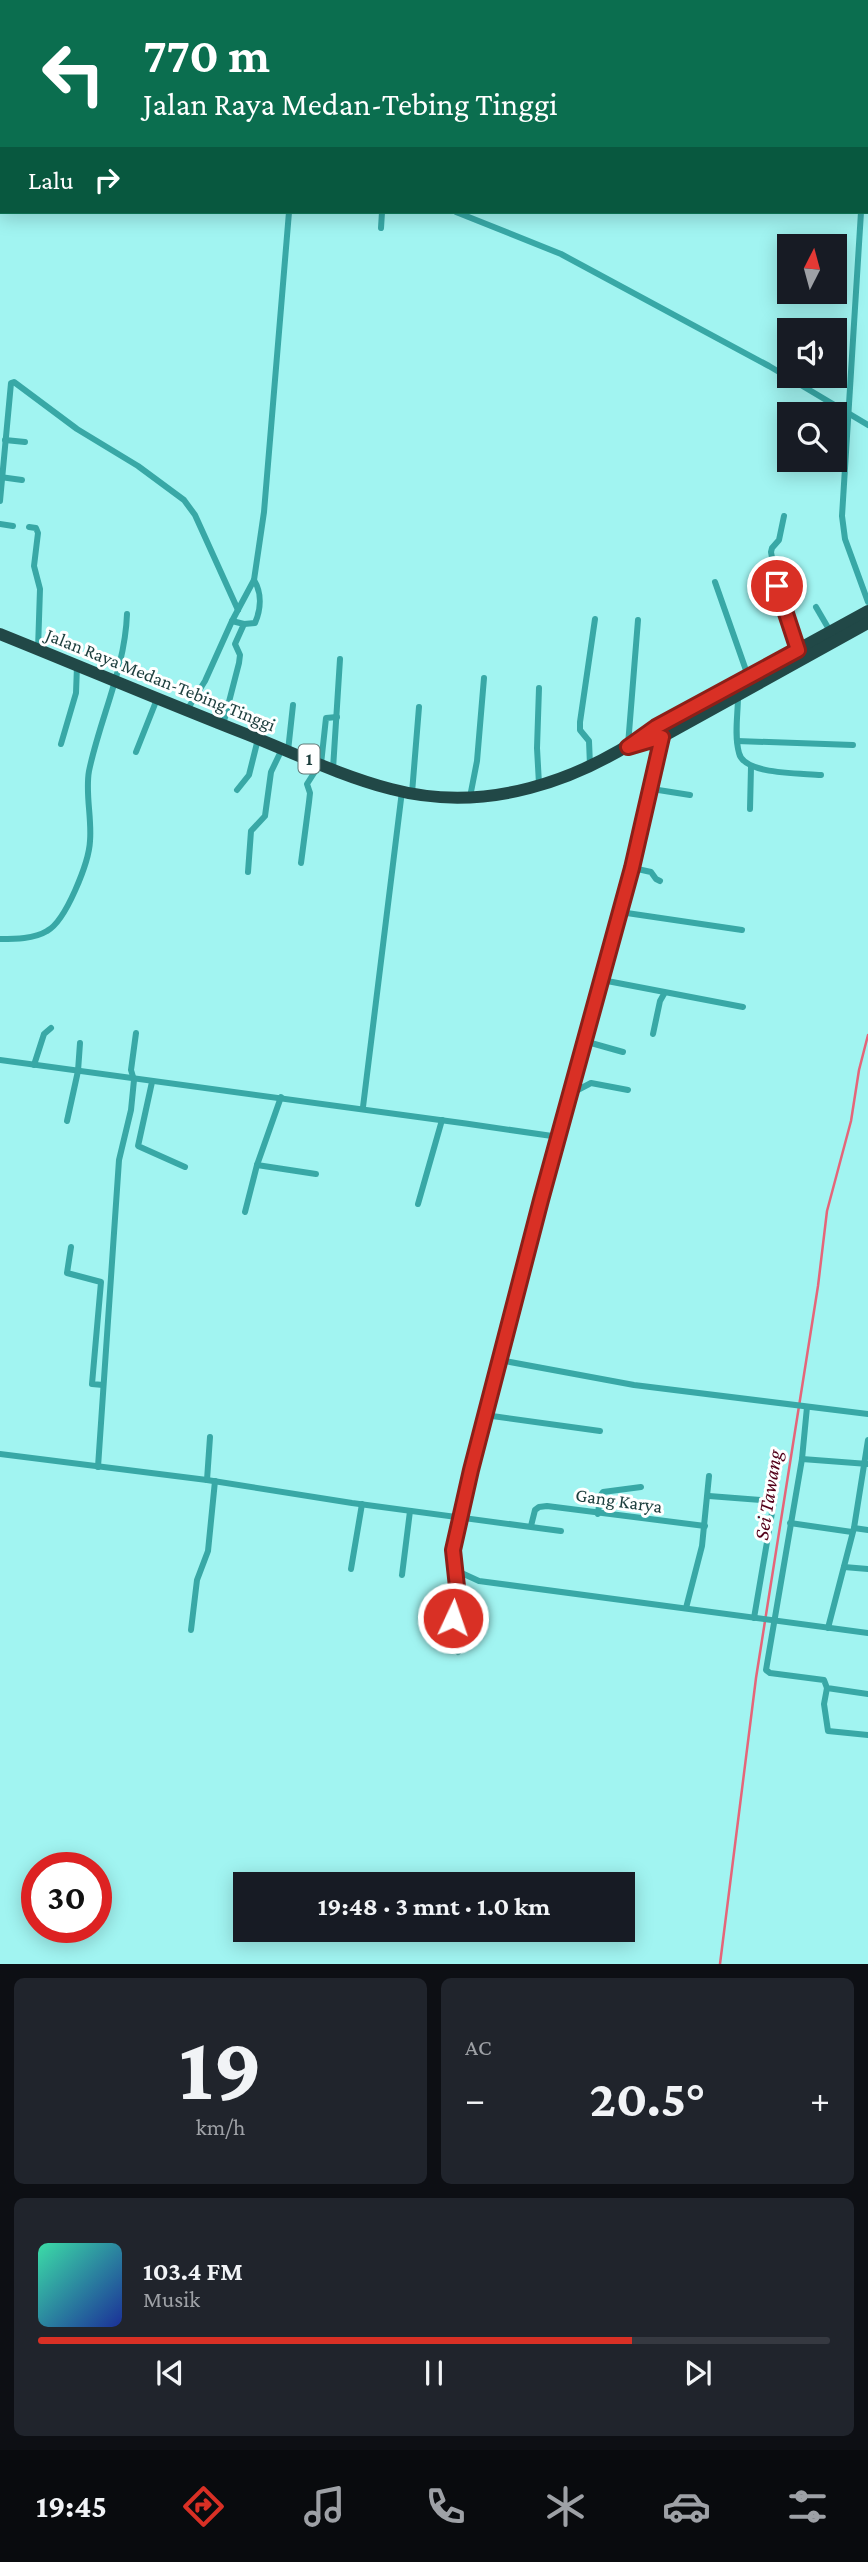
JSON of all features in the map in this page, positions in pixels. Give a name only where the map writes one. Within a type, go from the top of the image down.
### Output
[{"type":"highway","name":"Jalan Raya Medan-Tebing Tinggi","points":[[0,634],[334,769],[407,792],[471,797],[522,791],[590,767],[628,747],[656,727],[868,611]]},
{"type":"highway","name":"Jalan Raya Medan-Tebing Tinggi","points":[[628,747],[662,737],[868,623]]},
{"type":"street","points":[[238,610],[254,580],[264,512],[289,214]]},
{"type":"street","points":[[381,228],[382,214]]},
{"type":"street","points":[[461,214],[561,254],[769,366],[868,425]]},
{"type":"street","points":[[860,214],[842,527],[868,602]]},
{"type":"street","points":[[0,501],[11,383],[14,382],[77,429],[138,466],[184,500],[195,516],[238,610],[235,644],[240,658],[223,725]]},
{"type":"street","points":[[5,440],[25,442]]},
{"type":"street","points":[[1,477],[22,480]]},
{"type":"street","points":[[784,516],[779,540],[771,552],[777,586],[798,650]]},
{"type":"street","points":[[0,524],[13,526]]},
{"type":"street","points":[[29,527],[36,528],[38,533],[34,566],[40,589],[38,651]]},
{"type":"street","points":[[238,622],[252,624],[257,620],[260,594],[254,580]]},
{"type":"street","points":[[715,582],[748,676]]},
{"type":"street","points":[[816,607],[830,631]]},
{"type":"street","points":[[0,939],[18,939],[50,930],[58,922],[88,857],[88,775],[127,642],[128,614]]},
{"type":"street","points":[[590,767],[589,741],[580,730],[580,722],[595,619]]},
{"type":"street","points":[[628,747],[638,620]]},
{"type":"street","points":[[187,710],[238,622]]},
{"type":"street","points":[[334,769],[340,659]]},
{"type":"street","points":[[61,744],[75,693],[77,666]]},
{"type":"street","points":[[471,797],[484,678]]},
{"type":"street","points":[[539,786],[537,736],[540,688]]},
{"type":"street","points":[[738,694],[739,756],[751,767],[821,775]]},
{"type":"street","points":[[136,752],[157,699]]},
{"type":"street","points":[[248,872],[251,831],[265,816],[271,772],[285,749],[293,705]]},
{"type":"street","points":[[363,1107],[419,707]]},
{"type":"street","points":[[301,863],[310,793],[307,784],[318,763],[326,718],[337,717]]},
{"type":"street","points":[[458,1652],[448,1639],[458,1596],[453,1550],[460,1518],[499,1360],[632,868],[662,737]]},
{"type":"street","points":[[237,790],[249,775],[258,738]]},
{"type":"street","points":[[737,741],[853,746]]},
{"type":"street","points":[[750,809],[751,767]]},
{"type":"street","points":[[652,789],[690,794]]},
{"type":"street","points":[[632,868],[651,872],[656,880],[660,881]]},
{"type":"street","points":[[620,912],[743,930]]},
{"type":"street","points":[[602,980],[743,1007]]},
{"type":"street","points":[[653,1034],[664,994]]},
{"type":"street","points":[[34,1065],[44,1034],[51,1028]]},
{"type":"street","points":[[98,1467],[119,1160],[131,1110],[134,1080],[131,1070],[135,1034]]},
{"type":"street","points":[[584,1041],[623,1052]]},
{"type":"street","points":[[67,1121],[78,1071],[80,1043]]},
{"type":"street","points":[[0,1060],[134,1080],[363,1107],[559,1137]]},
{"type":"street","points":[[152,1082],[138,1146],[184,1167]]},
{"type":"street","points":[[572,1093],[591,1083],[628,1090]]},
{"type":"street","points":[[245,1212],[257,1166],[281,1097]]},
{"type":"street","points":[[418,1205],[442,1120]]},
{"type":"street","points":[[257,1166],[316,1174]]},
{"type":"street","points":[[71,1247],[67,1273],[101,1282],[92,1384],[103,1385]]},
{"type":"street","points":[[499,1360],[634,1385],[868,1414]]},
{"type":"street","points":[[805,1406],[802,1459],[767,1672],[824,1680],[827,1688],[824,1704],[828,1731],[868,1735]]},
{"type":"street","points":[[485,1415],[600,1431]]},
{"type":"street","points":[[191,1630],[200,1572],[205,1563],[211,1481],[209,1437]]},
{"type":"street","points":[[828,1628],[853,1530],[868,1440]]},
{"type":"street","points":[[0,1454],[561,1531]]},
{"type":"street","points":[[802,1459],[866,1464]]},
{"type":"street","points":[[686,1608],[705,1526],[709,1476]]},
{"type":"street","points":[[598,1514],[603,1492],[641,1487]]},
{"type":"street","points":[[709,1496],[774,1502],[755,1618]]},
{"type":"street","points":[[351,1569],[362,1504]]},
{"type":"street","points":[[858,1505],[868,1506]]},
{"type":"street","name":"Gang Karya","points":[[531,1526],[533,1515],[539,1507],[705,1526]]},
{"type":"street","points":[[401,1575],[410,1511]]},
{"type":"street","points":[[790,1523],[868,1530]]},
{"type":"street","points":[[844,1567],[868,1569]]},
{"type":"street","points":[[456,1572],[479,1581],[868,1633]]},
{"type":"street","points":[[827,1688],[868,1694]]},
{"type":"waterway","name":"Sei Tawang","points":[[720,1964],[756,1678],[818,1286],[827,1211],[851,1121],[868,1035]]},
{"type":"route","points":[[453,1618],[458,1596],[453,1550],[471,1470],[541,1200],[576,1081],[584,1041],[632,868],[662,737],[628,747],[656,727],[798,650],[777,586]]}]
